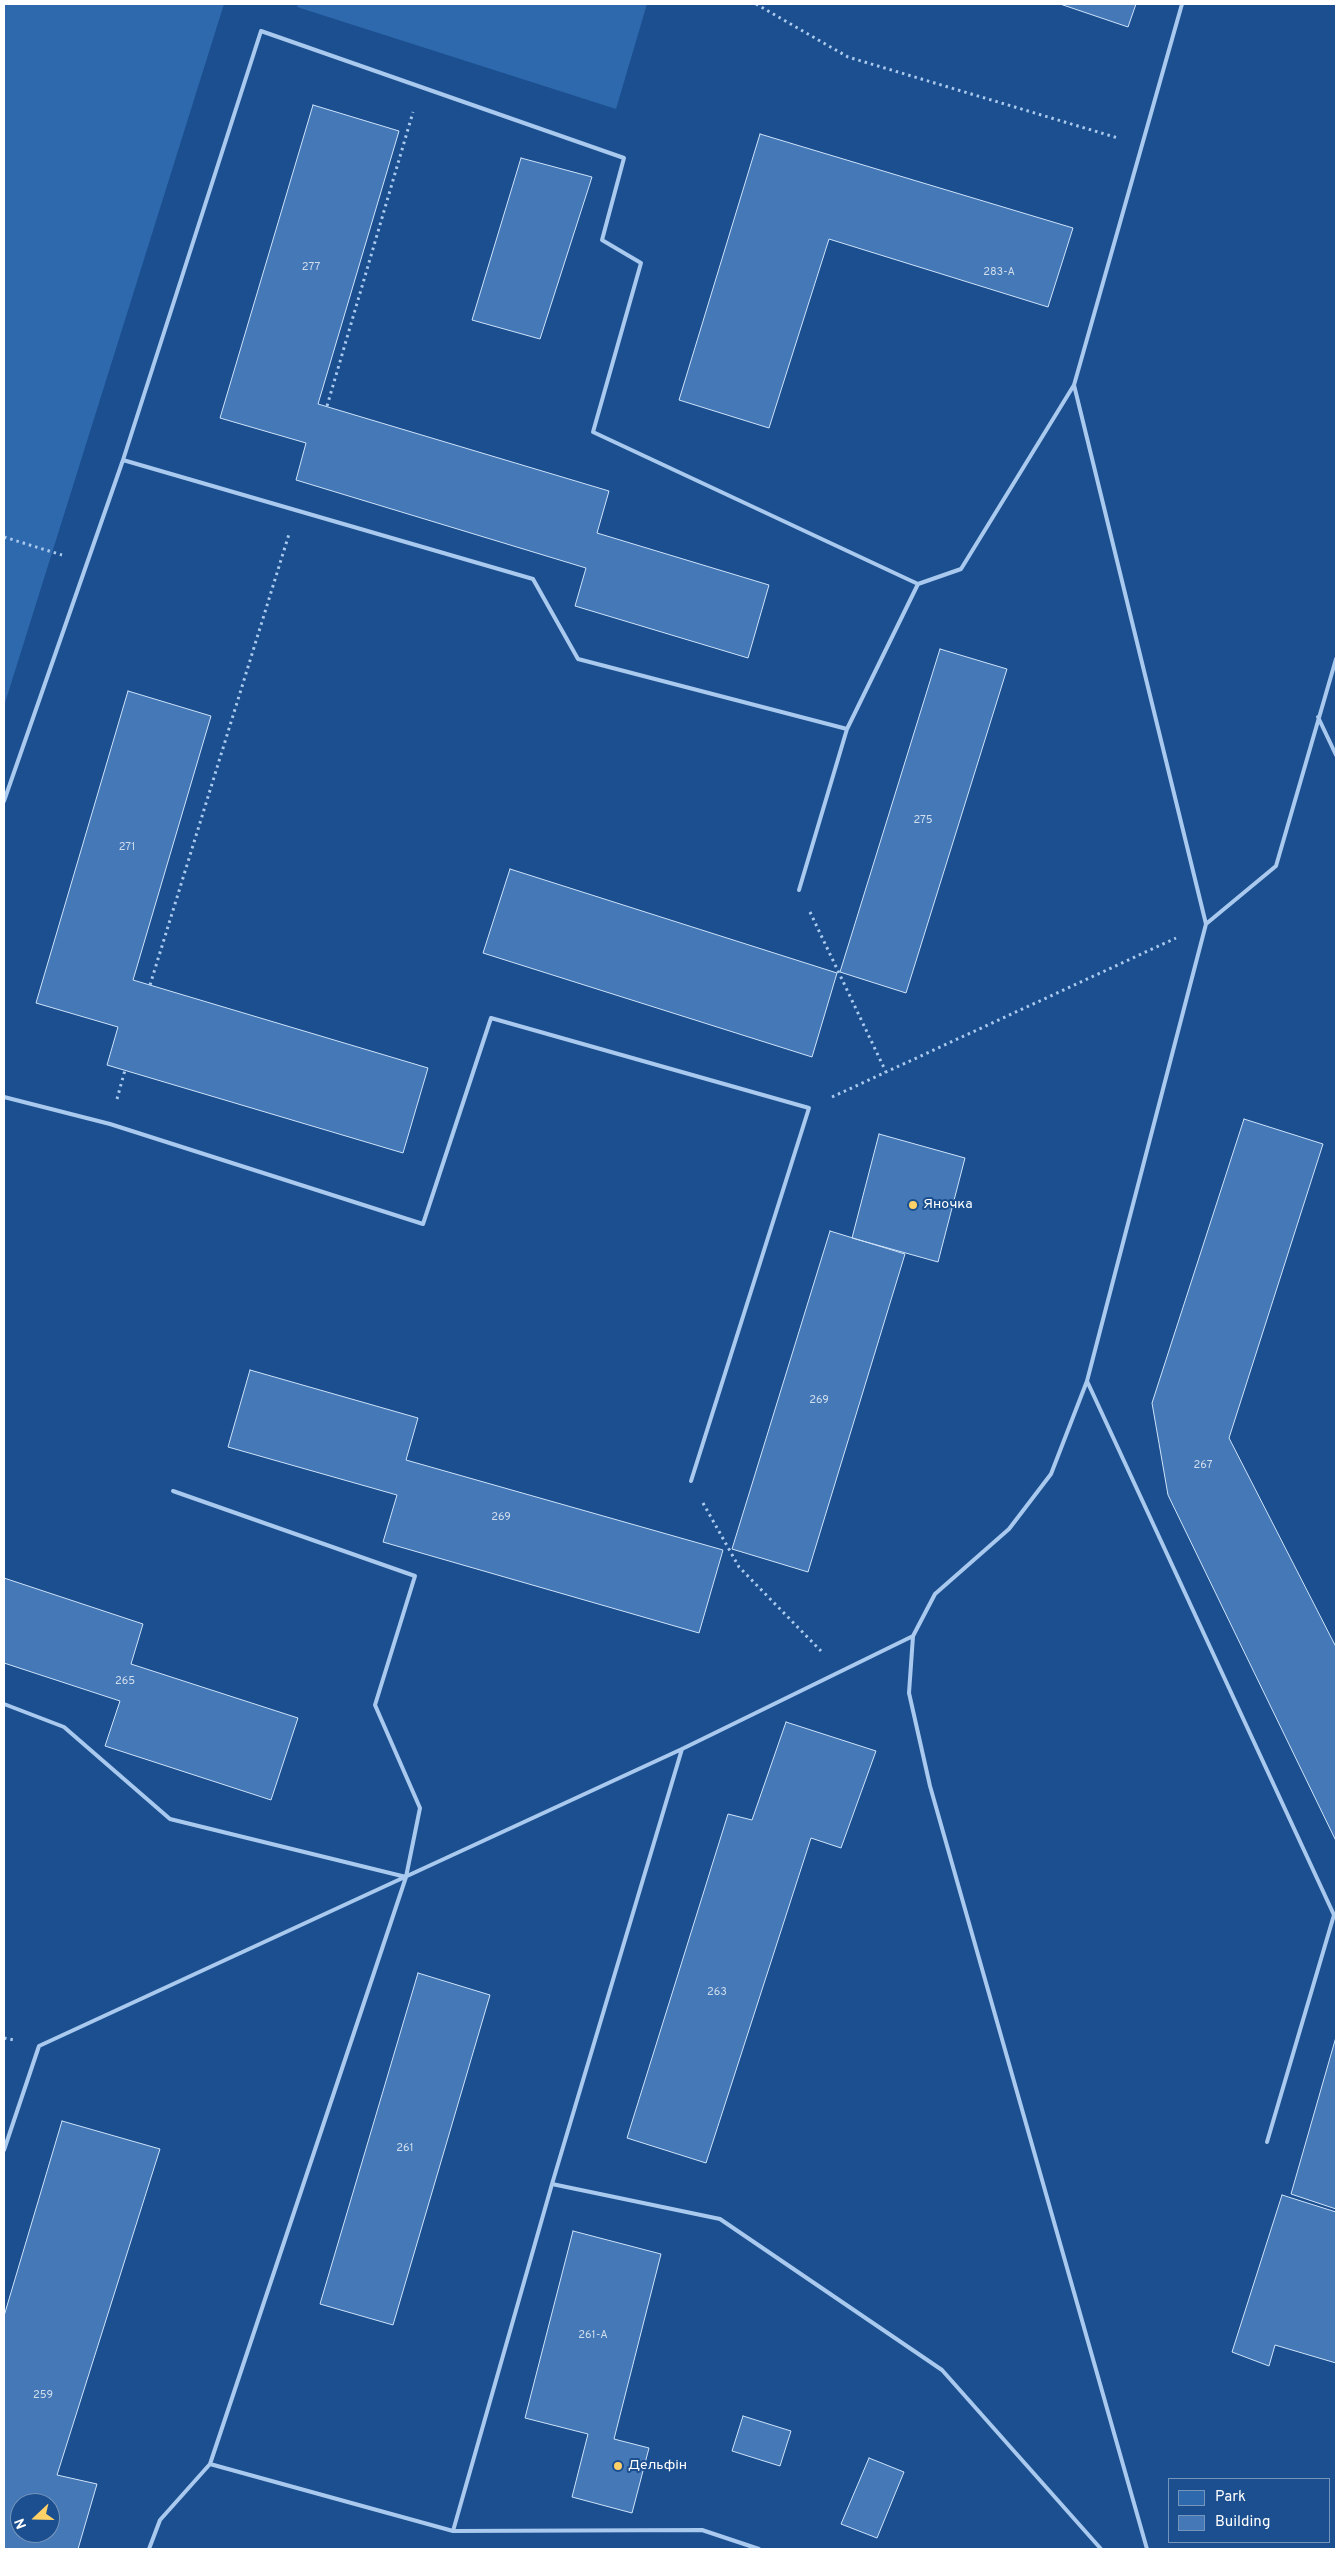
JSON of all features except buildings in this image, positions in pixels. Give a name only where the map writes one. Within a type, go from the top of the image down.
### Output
[{"type":"lane","points":[[4,801],[123,460],[261,31],[624,158],[602,240],[641,263],[593,432],[918,584],[961,569],[1074,385],[1182,4]]},
{"type":"lane","points":[[1074,385],[1206,924],[1087,1381],[1051,1474],[1009,1529],[935,1594],[913,1636],[909,1693],[930,1786],[1147,2549]]},
{"type":"lane","points":[[123,460],[533,579],[578,659],[847,729]]},
{"type":"lane","points":[[799,890],[847,729],[918,584]]},
{"type":"lane","points":[[1206,924],[1276,866],[1336,659]]},
{"type":"lane","points":[[1318,717],[1336,755]]},
{"type":"lane","points":[[4,1096],[110,1124],[423,1224],[491,1018],[809,1108],[691,1481]]},
{"type":"lane","points":[[1087,1381],[1334,1915],[1268,2142]]},
{"type":"lane","points":[[149,2549],[160,2520],[210,2464],[406,1877],[420,1808],[375,1705],[415,1576],[173,1491]]},
{"type":"lane","points":[[4,2150],[39,2046],[682,1749],[913,1636]]},
{"type":"lane","points":[[4,1704],[64,1727],[170,1819],[406,1877]]},
{"type":"lane","points":[[453,2532],[552,2184],[682,1749]]},
{"type":"lane","points":[[552,2184],[720,2219],[942,2370],[1102,2549]]},
{"type":"lane","points":[[210,2464],[453,2532],[702,2530],[759,2549]]},
{"type":"path","points":[[756,4],[848,56],[1142,145]]},
{"type":"path","points":[[328,406],[420,87]]},
{"type":"path","points":[[150,985],[296,510]]},
{"type":"path","points":[[4,537],[87,562]]},
{"type":"path","points":[[799,890],[886,1072]]},
{"type":"path","points":[[809,1108],[1206,924]]},
{"type":"path","points":[[691,1481],[738,1567],[840,1671]]},
{"type":"green space","points":[[4,4],[224,4],[4,706]]},
{"type":"green space","points":[[298,4],[647,4],[616,109],[297,7]]},
{"type":"place","name":"Яночка","points":[[913,1205]]},
{"type":"place","name":"Дельфін","points":[[618,2466]]}]
